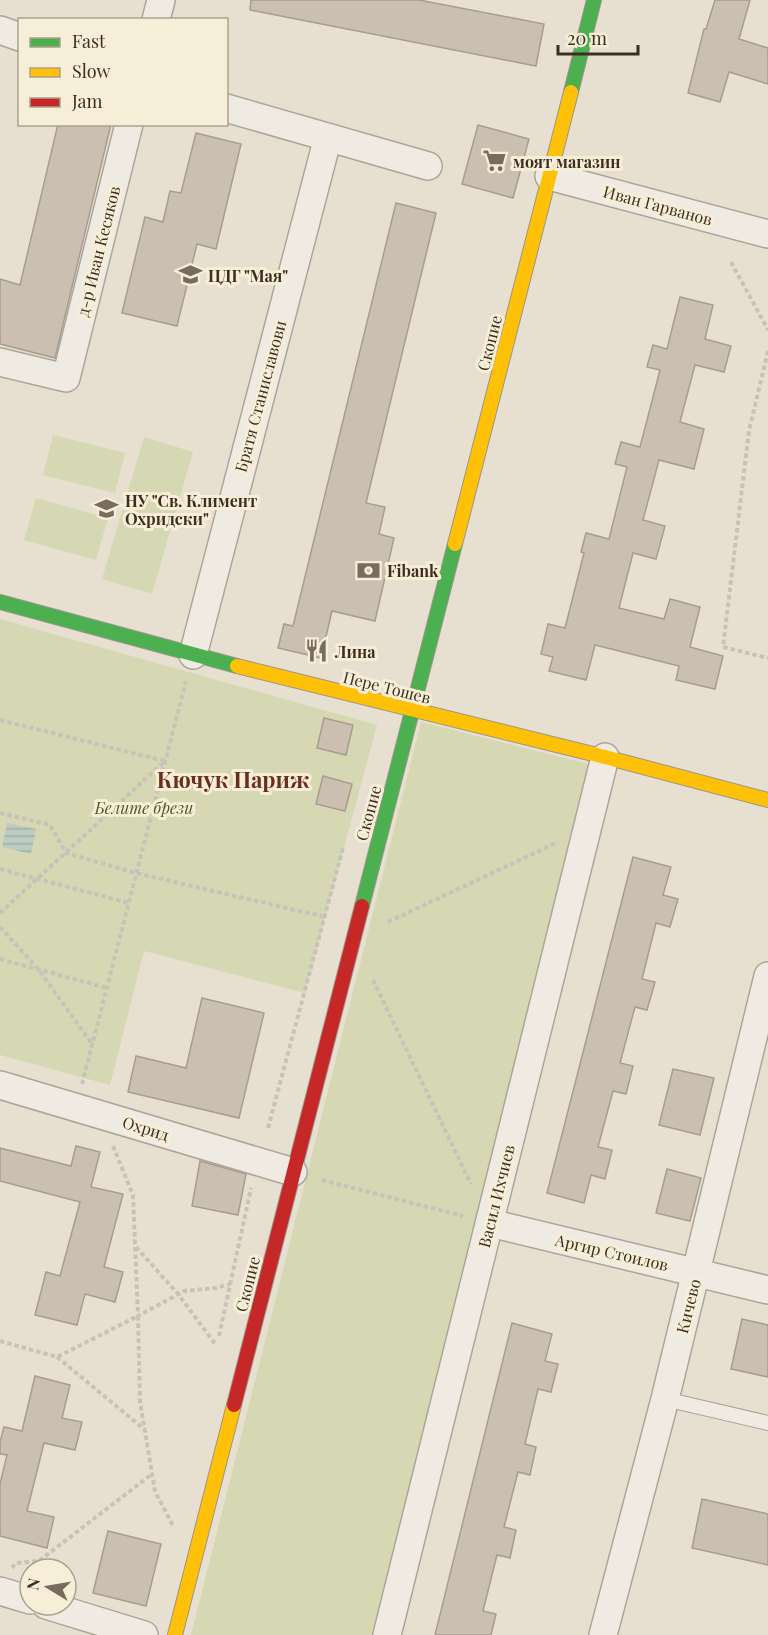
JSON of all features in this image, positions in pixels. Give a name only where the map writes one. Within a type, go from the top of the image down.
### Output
[{"type":"street","points":[[156,18],[161,0]]},
{"type":"street","name":"Скопие","points":[[175,1635],[594,0]]},
{"type":"street","points":[[0,30],[18,36]]},
{"type":"street","points":[[228,109],[428,166]]},
{"type":"street","name":"д-р Иван Кесяков","points":[[0,362],[66,378],[129,126]]},
{"type":"street","name":"Братя Станиславови","points":[[193,655],[327,137]]},
{"type":"street","name":"Иван Гарванов","points":[[549,176],[768,234]]},
{"type":"street","name":"Пере Тошев","points":[[0,602],[193,655],[605,756],[768,800]]},
{"type":"street","name":"Васил Ихчиев","points":[[387,1635],[605,756]]},
{"type":"street","name":"Кичево","points":[[603,1635],[665,1399],[768,976]]},
{"type":"street","name":"Охрид","points":[[0,1085],[293,1172]]},
{"type":"street","name":"Аргир Стоилов","points":[[490,1223],[768,1290]]},
{"type":"street","points":[[3,1583],[18,1592]]},
{"type":"street","points":[[78,1615],[144,1635]]},
{"type":"lane","points":[[665,1399],[768,1423]]},
{"type":"path","points":[[732,262],[768,330]]},
{"type":"path","points":[[768,351],[749,431],[723,648],[768,658]]},
{"type":"path","points":[[176,1532],[155,1491],[140,1402],[133,1195],[88,1111],[92,1045],[193,655]]},
{"type":"path","points":[[0,720],[165,761]]},
{"type":"path","points":[[0,914],[36,878],[165,761]]},
{"type":"path","points":[[0,813],[50,825],[66,853],[136,873],[325,917]]},
{"type":"path","points":[[490,1223],[353,938],[587,829]]},
{"type":"path","points":[[268,1128],[346,838]]},
{"type":"path","points":[[0,869],[129,903]]},
{"type":"path","points":[[0,927],[39,970],[92,1045]]},
{"type":"path","points":[[0,959],[107,988]]},
{"type":"path","points":[[293,1172],[490,1223]]},
{"type":"path","points":[[135,1246],[178,1294],[216,1345]]},
{"type":"path","points":[[57,1357],[184,1291],[216,1288],[230,1284]]},
{"type":"path","points":[[0,1341],[57,1357],[144,1429]]},
{"type":"path","points":[[3,1583],[16,1563],[39,1561],[152,1474]]},
{"type":"green space","points":[[53,435],[125,453],[115,493],[43,475]]},
{"type":"green space","points":[[144,437],[193,452],[152,594],[102,579]]},
{"type":"green space","points":[[36,498],[108,518],[96,560],[24,540]]},
{"type":"green space","name":"Белите брези","points":[[0,619],[377,725],[305,993],[144,951],[110,1085],[0,1055]]},
{"type":"green space","points":[[421,722],[589,764],[373,1635],[191,1635]]},
{"type":"shaded area","points":[[7,823],[36,829],[31,854],[2,847]]},
{"type":"building","points":[[251,0],[419,0],[544,24],[536,66],[250,10]]},
{"type":"building","points":[[715,0],[750,0],[739,39],[768,48],[768,84],[729,72],[720,102],[688,93],[704,29],[706,29]]},
{"type":"building","name":"моят магазин","points":[[478,125],[529,139],[513,198],[462,184]]},
{"type":"building","points":[[58,126],[111,126],[55,358],[0,344],[0,279],[20,285]]},
{"type":"building","points":[[196,133],[241,144],[216,249],[197,244],[177,326],[122,313],[145,217],[163,222],[170,191],[181,193]]},
{"type":"building","points":[[396,203],[436,213],[366,503],[385,507],[379,534],[394,538],[375,621],[332,611],[321,658],[278,648],[284,624],[293,626]]},
{"type":"building","points":[[680,297],[713,305],[705,339],[731,346],[724,372],[695,365],[680,422],[704,429],[694,469],[659,460],[643,520],[665,526],[656,559],[633,553],[619,608],[664,619],[670,599],[700,607],[690,647],[723,656],[715,689],[676,680],[679,666],[595,645],[586,680],[549,671],[553,657],[541,654],[548,624],[565,628],[584,553],[581,552],[586,533],[609,539],[627,467],[615,464],[621,442],[640,447],[660,370],[647,367],[653,345],[667,349]]},
{"type":"building","points":[[324,718],[353,725],[346,755],[317,748]]},
{"type":"building","points":[[323,776],[352,784],[345,811],[316,804]]},
{"type":"building","points":[[633,857],[671,867],[663,895],[678,899],[670,927],[656,923],[642,979],[655,982],[647,1010],[635,1007],[620,1063],[633,1066],[626,1094],[613,1091],[598,1147],[612,1150],[605,1179],[591,1175],[584,1203],[547,1193]]},
{"type":"building","points":[[202,998],[264,1013],[239,1118],[128,1092],[136,1056],[186,1068]]},
{"type":"building","points":[[673,1069],[714,1078],[700,1135],[659,1125]]},
{"type":"building","points":[[76,1146],[100,1152],[91,1187],[123,1194],[104,1267],[123,1272],[115,1302],[85,1294],[77,1325],[35,1315],[46,1272],[60,1276],[80,1202],[0,1181],[0,1148],[71,1166]]},
{"type":"building","points":[[200,1161],[246,1174],[238,1215],[192,1206]]},
{"type":"building","points":[[667,1169],[701,1178],[690,1221],[656,1213]]},
{"type":"building","points":[[742,1319],[768,1325],[768,1377],[731,1369]]},
{"type":"building","points":[[512,1323],[552,1334],[545,1361],[558,1364],[551,1392],[538,1389],[525,1444],[536,1447],[530,1475],[518,1472],[504,1527],[516,1530],[510,1558],[497,1555],[483,1611],[496,1614],[491,1635],[435,1635]]},
{"type":"building","points":[[35,1376],[70,1385],[62,1418],[82,1422],[75,1450],[44,1443],[27,1511],[54,1517],[47,1548],[0,1536],[0,1484],[7,1455],[0,1454],[0,1442],[4,1427],[22,1431]]},
{"type":"building","points":[[702,1499],[768,1514],[768,1565],[692,1548]]},
{"type":"building","points":[[108,1531],[161,1544],[146,1606],[93,1593]]},
{"type":"traffic: fast","points":[[571,92],[594,0]]},
{"type":"traffic: fast","points":[[362,906],[455,544]]},
{"type":"traffic: fast","points":[[0,602],[237,666]]},
{"type":"traffic: slow","points":[[455,544],[571,92]]},
{"type":"traffic: slow","points":[[237,666],[605,757],[768,800]]},
{"type":"traffic: slow","points":[[175,1635],[234,1405]]},
{"type":"traffic: jam","points":[[234,1405],[362,906]]},
{"type":"place","name":"моят магазин","points":[[495,161]]},
{"type":"place","name":"ЦДГ \"Мая\"","points":[[190,275]]},
{"type":"place","name":"НУ \"Св. Климент Охридски\"","points":[[107,509]]},
{"type":"place","name":"Fibank","points":[[369,570]]},
{"type":"place","name":"Лина","points":[[317,651]]},
{"type":"district","name":"Кючук Париж","points":[[233,779]]}]
